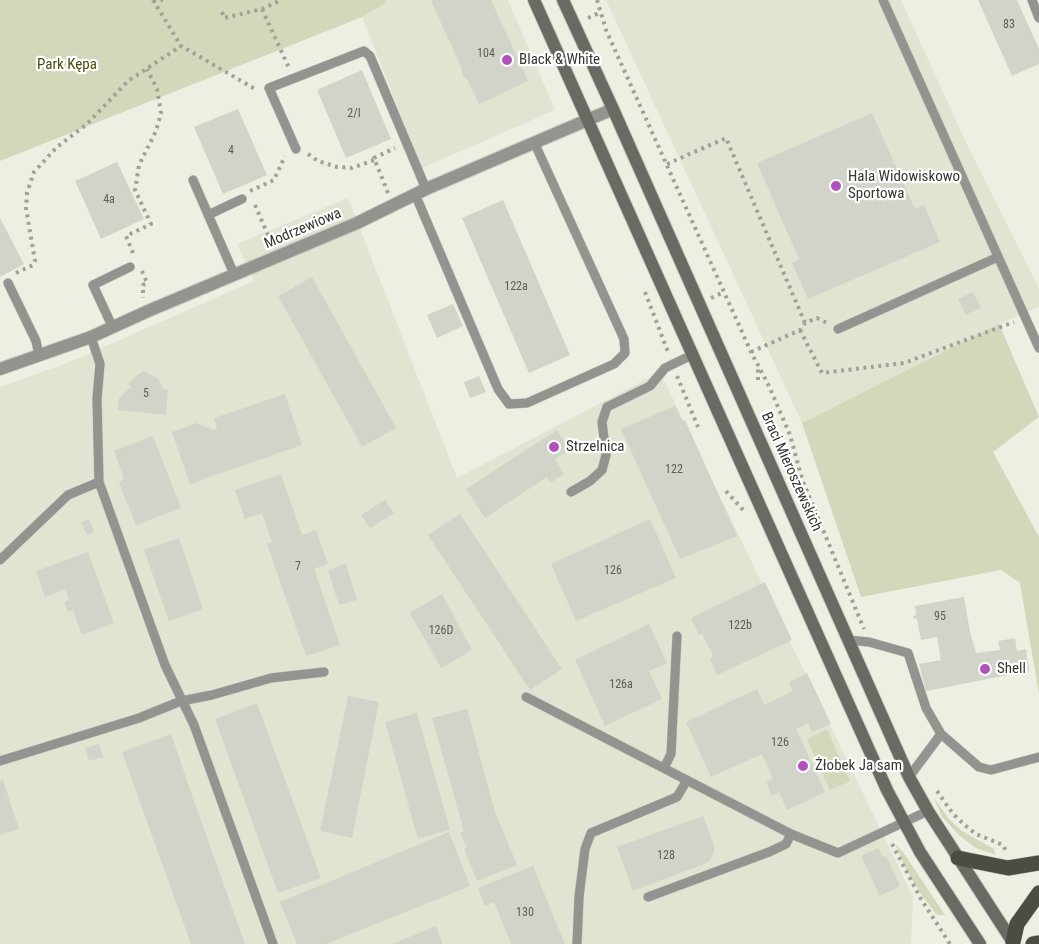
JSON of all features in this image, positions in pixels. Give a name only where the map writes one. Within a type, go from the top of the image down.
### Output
[{"type":"main road","points":[[534,0],[904,823],[980,944]]},
{"type":"main road","name":"Braci Mieroszewskich","points":[[563,0],[909,777],[958,858],[1016,943]]},
{"type":"main road","points":[[958,858],[1008,868],[1027,867],[1039,863]]},
{"type":"main road","points":[[1016,943],[1017,924],[1039,893]]},
{"type":"main road","points":[[1033,944],[1039,943]]},
{"type":"street","name":"Modrzewiowa","points":[[0,369],[113,328],[613,109]]},
{"type":"lane","points":[[883,0],[1039,348]]},
{"type":"lane","points":[[1032,0],[1039,18]]},
{"type":"lane","points":[[296,149],[269,88],[364,51],[370,56],[406,143],[421,192],[498,389],[509,404],[527,403],[614,364],[625,353],[624,339],[534,142]]},
{"type":"lane","points":[[193,180],[234,274]]},
{"type":"lane","points":[[208,215],[242,200]]},
{"type":"lane","points":[[838,329],[998,257]]},
{"type":"lane","points":[[113,328],[93,285],[134,265]]},
{"type":"lane","points":[[8,283],[36,340],[39,355]]},
{"type":"lane","points":[[91,337],[100,364],[97,399],[99,482],[165,665],[194,724],[273,944]]},
{"type":"lane","points":[[571,492],[590,481],[602,470],[606,455],[603,422],[607,407],[650,386],[665,368],[692,355]]},
{"type":"lane","points":[[0,560],[68,495],[99,482]]},
{"type":"lane","points":[[664,768],[671,754],[676,636]]},
{"type":"lane","points":[[848,640],[869,642],[908,653],[926,708],[941,734],[979,767],[991,770],[1039,757]]},
{"type":"lane","points":[[0,761],[140,718],[181,701],[212,695],[271,678],[324,672]]},
{"type":"lane","points":[[526,697],[791,834],[838,853],[928,811]]},
{"type":"lane","points":[[909,777],[941,734]]},
{"type":"lane","points":[[578,944],[580,887],[585,849],[591,833],[678,797],[687,780]]},
{"type":"lane","points":[[648,897],[769,852],[786,844],[791,834]]},
{"type":"path","points":[[163,0],[153,1],[181,46],[253,88],[272,95]]},
{"type":"path","points":[[222,12],[224,18],[262,9],[272,2],[281,0]]},
{"type":"path","points":[[597,0],[606,30],[790,435],[802,479],[865,631]]},
{"type":"path","points":[[262,9],[293,79]]},
{"type":"path","points":[[15,274],[33,265],[35,261],[26,208],[27,193],[34,172],[57,147],[87,124],[128,81],[181,46]]},
{"type":"path","points":[[134,254],[126,236],[151,224],[135,190],[139,165],[156,131],[161,113],[157,89],[147,69]]},
{"type":"path","points":[[667,164],[726,138],[805,323]]},
{"type":"path","points":[[277,257],[249,191],[274,180],[285,154],[301,147],[318,161],[337,167],[352,168],[374,160],[406,143]]},
{"type":"path","points":[[374,160],[394,205]]},
{"type":"path","points":[[134,265],[147,283]]},
{"type":"path","points":[[800,330],[822,373],[904,363],[995,331],[1025,317]]},
{"type":"path","points":[[751,352],[800,330],[805,323],[817,318],[838,329]]},
{"type":"path","points":[[758,366],[758,381]]},
{"type":"path","points":[[787,446],[795,452]]},
{"type":"path","points":[[921,899],[950,944]]},
{"type":"shaded area","points":[[385,0],[508,0],[555,110],[422,168],[362,17],[385,3]]},
{"type":"shaded area","points":[[606,0],[901,0],[969,149],[1039,289],[1039,307],[999,324],[802,423]]},
{"type":"shaded area","points":[[348,198],[457,478],[660,372],[913,897],[911,944],[0,944],[0,387],[67,363],[254,281],[237,244]]},
{"type":"green space","name":"Park Kępa","points":[[0,0],[385,0],[386,3],[362,17],[0,161]]},
{"type":"green space","points":[[999,324],[1039,417],[993,452],[1039,537],[1039,694],[1020,583],[1001,570],[861,597],[802,423]]},
{"type":"green space","points":[[827,729],[850,781],[830,790],[807,739]]},
{"type":"green space","points":[[934,798],[949,819],[962,831],[994,849],[996,855],[976,848],[960,836],[942,817]]},
{"type":"green space","points":[[895,844],[903,852],[945,915],[937,915],[923,897],[907,871]]},
{"type":"building","points":[[491,0],[528,81],[479,104],[466,77],[464,78],[431,1]]},
{"type":"building","points":[[978,0],[1017,0],[1039,49],[1039,64],[1012,76]]},
{"type":"building","points":[[362,70],[391,139],[346,158],[317,90]]},
{"type":"building","points":[[238,109],[267,175],[223,194],[194,127]]},
{"type":"building","name":"Hala Widowiskowo Sportowa","points":[[872,113],[915,209],[924,205],[940,242],[808,299],[792,263],[799,259],[757,163]]},
{"type":"building","points":[[117,162],[144,219],[101,239],[75,181]]},
{"type":"building","points":[[503,200],[570,355],[529,373],[462,218]]},
{"type":"building","points":[[0,218],[24,264],[0,277]]},
{"type":"building","points":[[312,277],[396,428],[362,447],[278,296]]},
{"type":"building","points":[[973,292],[981,308],[966,315],[958,299]]},
{"type":"building","points":[[453,304],[463,326],[437,338],[427,315]]},
{"type":"building","points":[[143,371],[157,378],[164,389],[168,390],[166,415],[118,410],[119,398],[131,387],[128,384]]},
{"type":"building","points":[[479,376],[486,392],[470,398],[464,382]]},
{"type":"building","points":[[285,394],[302,445],[190,484],[172,432],[196,423],[214,430],[217,427],[214,418]]},
{"type":"building","points":[[675,406],[682,421],[685,420],[737,536],[680,559],[621,429]]},
{"type":"building","points":[[557,430],[569,450],[555,459],[564,474],[550,483],[547,477],[485,518],[466,489]]},
{"type":"building","points":[[153,436],[181,508],[136,525],[119,483],[124,478],[114,451]]},
{"type":"building","points":[[281,474],[302,535],[316,530],[328,564],[314,569],[340,645],[306,656],[267,544],[272,542],[262,513],[245,519],[235,490]]},
{"type":"building","points":[[385,500],[394,513],[370,528],[361,515]]},
{"type":"building","points":[[460,514],[562,669],[530,690],[428,535]]},
{"type":"building","points":[[89,519],[94,532],[87,535],[81,522]]},
{"type":"building","points":[[650,519],[676,578],[576,621],[551,564]]},
{"type":"building","points":[[179,538],[203,609],[169,621],[144,550]]},
{"type":"building","points":[[88,552],[114,623],[82,635],[73,610],[68,612],[64,602],[69,600],[65,589],[45,597],[36,571]]},
{"type":"building","points":[[346,564],[357,600],[339,605],[328,570]]},
{"type":"building","points":[[765,582],[792,640],[717,675],[710,659],[713,655],[702,634],[699,635],[691,618]]},
{"type":"building","points":[[442,594],[472,650],[441,668],[410,613]]},
{"type":"building","points":[[964,597],[976,653],[1000,650],[998,641],[1015,638],[1017,651],[1026,649],[1029,671],[926,691],[919,664],[941,660],[937,637],[921,640],[917,619],[913,616],[916,615],[915,606]]},
{"type":"building","points":[[649,624],[667,663],[649,671],[662,699],[605,726],[575,660]]},
{"type":"building","points":[[807,673],[831,724],[812,732],[808,723],[796,729],[825,792],[787,810],[779,792],[772,796],[766,782],[773,779],[762,754],[711,777],[686,722],[757,689],[764,705],[793,691],[789,682]]},
{"type":"building","points":[[348,696],[379,702],[352,838],[320,831]]},
{"type":"building","points":[[257,703],[321,878],[278,893],[215,719]]},
{"type":"building","points":[[467,709],[495,812],[517,865],[477,881],[464,849],[467,848],[460,833],[464,831],[432,718]]},
{"type":"building","points":[[417,713],[450,830],[418,839],[385,722]]},
{"type":"building","points":[[171,734],[245,944],[191,944],[122,752]]},
{"type":"building","points":[[99,744],[103,757],[89,761],[85,748]]},
{"type":"building","points":[[3,780],[19,829],[0,835],[0,781]]},
{"type":"building","points":[[703,816],[714,845],[714,852],[710,860],[633,891],[617,847]]},
{"type":"building","points":[[449,832],[470,886],[326,944],[297,944],[280,902]]},
{"type":"building","points":[[878,848],[883,857],[886,856],[900,886],[880,896],[861,856]]},
{"type":"building","points":[[533,866],[565,944],[511,944],[494,902],[485,906],[478,888]]},
{"type":"building","points":[[436,926],[443,944],[392,944]]},
{"type":"place","name":"Black & White","points":[[507,60]]},
{"type":"place","name":"Hala Widowiskowo Sportowa","points":[[836,186]]},
{"type":"place","name":"Strzelnica","points":[[554,447]]},
{"type":"place","name":"Shell","points":[[985,669]]},
{"type":"place","name":"Żłobek Ja sam","points":[[803,766]]}]
